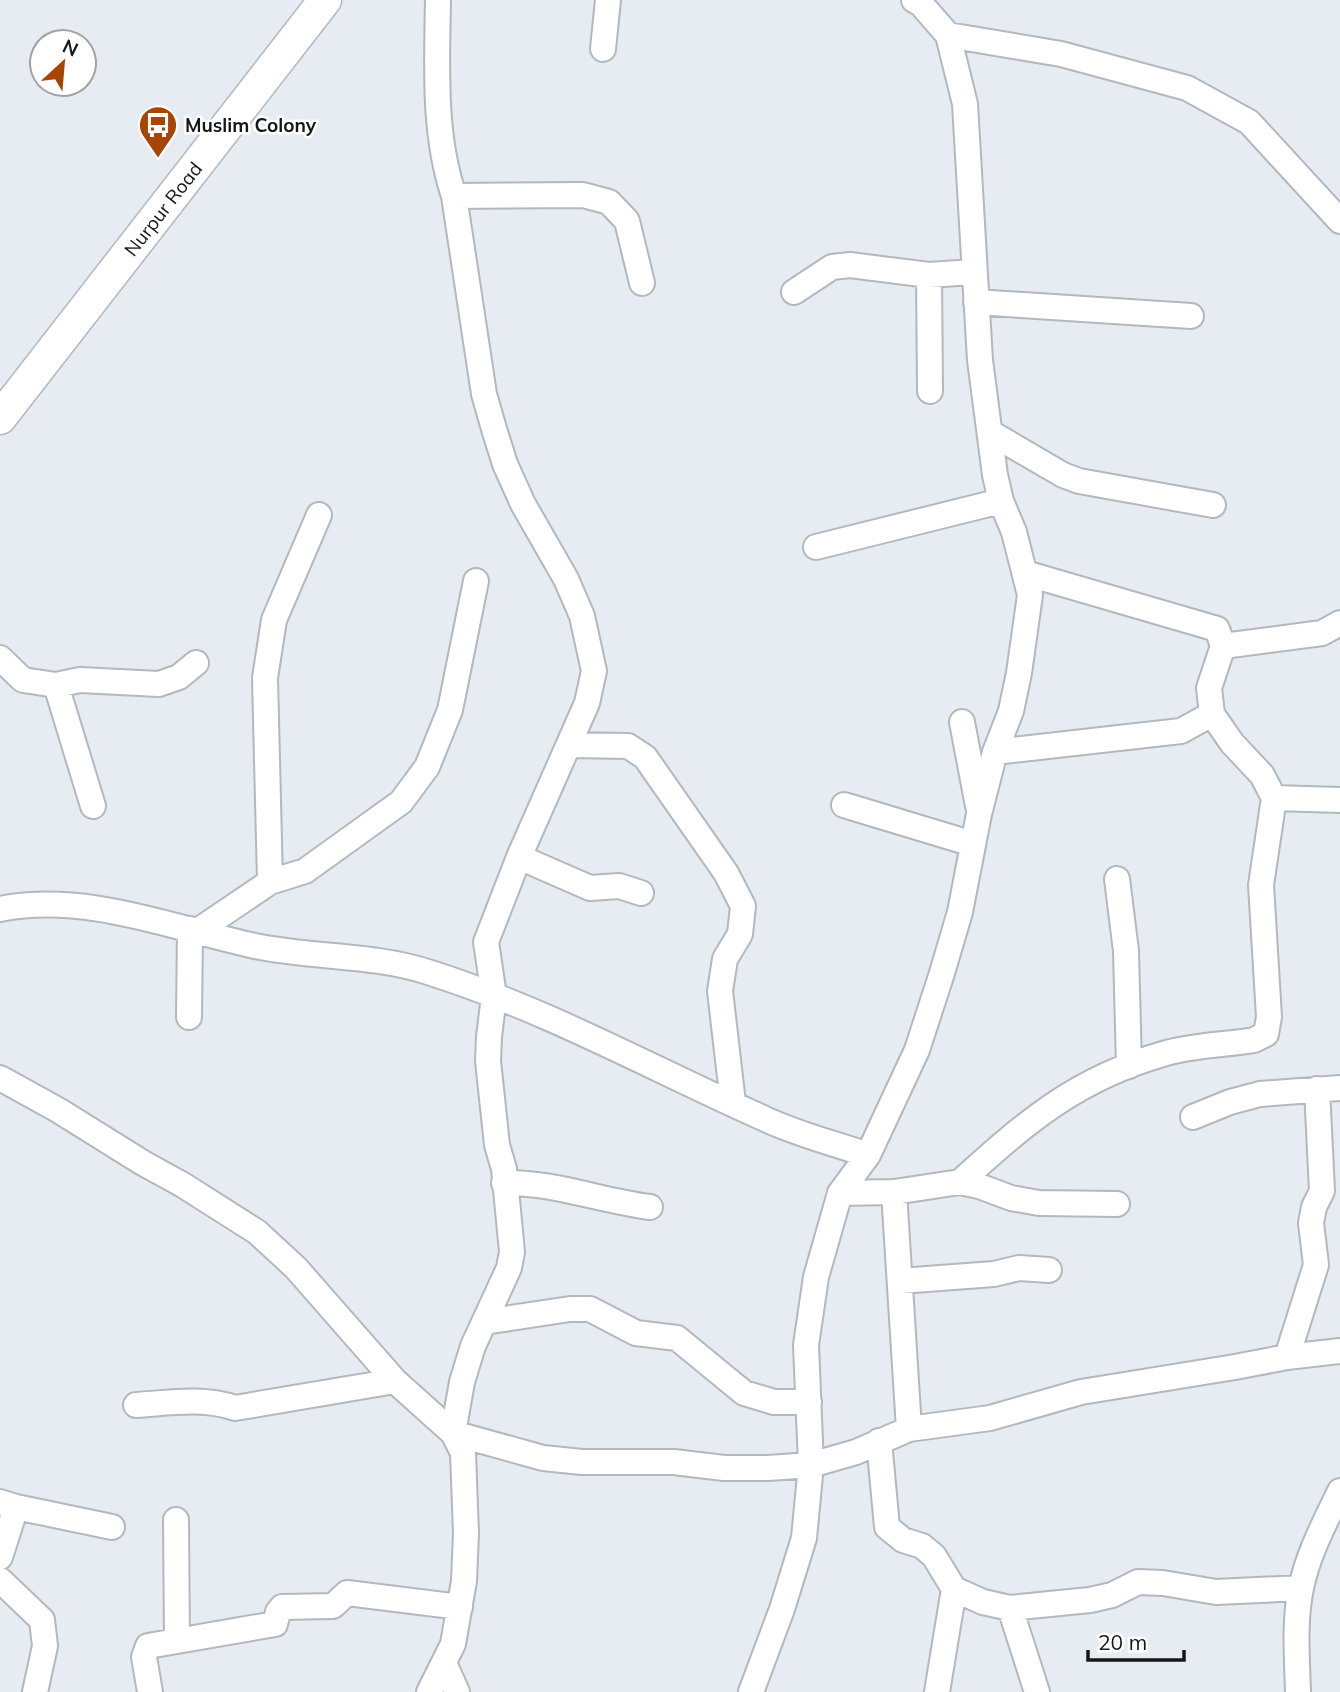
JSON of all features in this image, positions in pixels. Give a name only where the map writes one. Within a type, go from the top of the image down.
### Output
[{"type":"street","name":"Nurpur Road","points":[[0,418],[326,0]]},
{"type":"street","points":[[438,0],[439,125],[445,172],[454,196],[484,394],[505,464],[523,504],[566,579],[582,616],[594,671],[587,703],[519,857],[486,942],[494,996],[488,1061],[497,1145],[504,1169],[512,1252],[509,1268],[473,1346],[462,1382],[453,1433]]},
{"type":"street","points":[[603,49],[608,0]]},
{"type":"street","points":[[751,1692],[782,1609],[804,1538],[811,1465],[806,1345],[816,1277],[840,1193],[867,1155],[917,1050],[960,912],[979,814],[1019,673],[1030,595],[1014,532],[1001,501],[995,475],[980,360],[965,104],[948,35],[921,4],[914,0]]},
{"type":"street","points":[[948,35],[1061,54],[1187,88],[1249,121],[1340,221]]},
{"type":"street","points":[[454,196],[583,195],[610,202],[627,221],[642,283]]},
{"type":"street","points":[[794,292],[832,267],[850,265],[929,275],[973,272]]},
{"type":"street","points":[[929,275],[929,391]]},
{"type":"street","points":[[976,302],[1191,316]]},
{"type":"street","points":[[991,433],[1063,475],[1079,481],[1213,505]]},
{"type":"street","points":[[816,547],[1001,501]]},
{"type":"street","points":[[270,882],[265,678],[274,620],[319,514]]},
{"type":"street","points":[[960,1182],[1017,1130],[1051,1105],[1100,1076],[1165,1053],[1254,1040],[1266,1034],[1269,1017],[1261,884],[1274,798],[1262,775],[1232,743],[1212,714],[1209,688],[1223,646],[1217,629],[1025,573]]},
{"type":"street","points":[[195,930],[270,882],[305,871],[401,802],[427,767],[450,710],[476,581]]},
{"type":"street","points":[[1223,646],[1322,632],[1340,623]]},
{"type":"street","points":[[0,658],[23,680],[56,685],[80,680],[159,684],[179,677],[196,663]]},
{"type":"street","points":[[56,685],[93,806]]},
{"type":"street","points":[[995,752],[1181,731],[1212,714]]},
{"type":"street","points":[[962,722],[979,814]]},
{"type":"street","points":[[570,745],[628,746],[645,757],[726,873],[743,906],[740,934],[725,959],[720,990],[733,1104]]},
{"type":"street","points":[[1274,798],[1340,800]]},
{"type":"street","points":[[844,805],[973,844]]},
{"type":"street","points":[[519,857],[590,888],[619,886],[641,893]]},
{"type":"street","points":[[1117,879],[1126,951],[1129,1066]]},
{"type":"street","points":[[0,909],[52,905],[86,907],[128,914],[255,946],[367,960],[425,971],[573,1027],[764,1119],[867,1155]]},
{"type":"street","points":[[189,1017],[195,930]]},
{"type":"street","points":[[0,1078],[58,1110],[257,1232],[296,1268],[395,1381],[453,1433],[463,1453],[465,1569],[453,1644],[429,1692]]},
{"type":"street","points":[[1193,1117],[1230,1102],[1260,1094],[1329,1089],[1322,1191],[1314,1207],[1311,1223],[1316,1265],[1287,1357]]},
{"type":"street","points":[[840,1193],[894,1192],[960,1182],[1011,1198],[1039,1203],[1117,1204]]},
{"type":"street","points":[[504,1183],[528,1183],[618,1203],[650,1207]]},
{"type":"street","points":[[894,1192],[909,1429]]},
{"type":"street","points":[[900,1281],[994,1274],[1019,1268],[1049,1270]]},
{"type":"street","points":[[484,1322],[570,1309],[590,1309],[636,1333],[677,1338],[744,1392],[774,1402],[809,1402]]},
{"type":"street","points":[[453,1433],[543,1458],[582,1462],[674,1462],[746,1468],[811,1465],[856,1452],[909,1429],[990,1418],[1081,1392],[1340,1350]]},
{"type":"street","points":[[136,1405],[204,1401],[235,1408],[395,1381]]},
{"type":"street","points":[[879,1441],[887,1527],[903,1540],[922,1546],[934,1556],[954,1589],[983,1602],[1010,1608],[1090,1600],[1112,1595],[1138,1582],[1163,1583],[1216,1592],[1301,1588]]},
{"type":"street","points":[[1297,1692],[1301,1588],[1330,1537],[1340,1491]]},
{"type":"street","points":[[0,1557],[8,1505],[112,1527]]},
{"type":"street","points":[[176,1520],[177,1641]]},
{"type":"street","points":[[0,1580],[42,1620],[45,1646],[35,1692]]},
{"type":"street","points":[[937,1692],[954,1589]]},
{"type":"street","points":[[150,1692],[144,1657],[148,1647],[275,1624],[282,1607],[333,1606],[347,1593],[460,1607]]},
{"type":"street","points":[[1010,1608],[1037,1692]]},
{"type":"street","points":[[444,1663],[457,1692]]},
{"type":"place","name":"Muslim Colony","points":[[158,159]]}]
